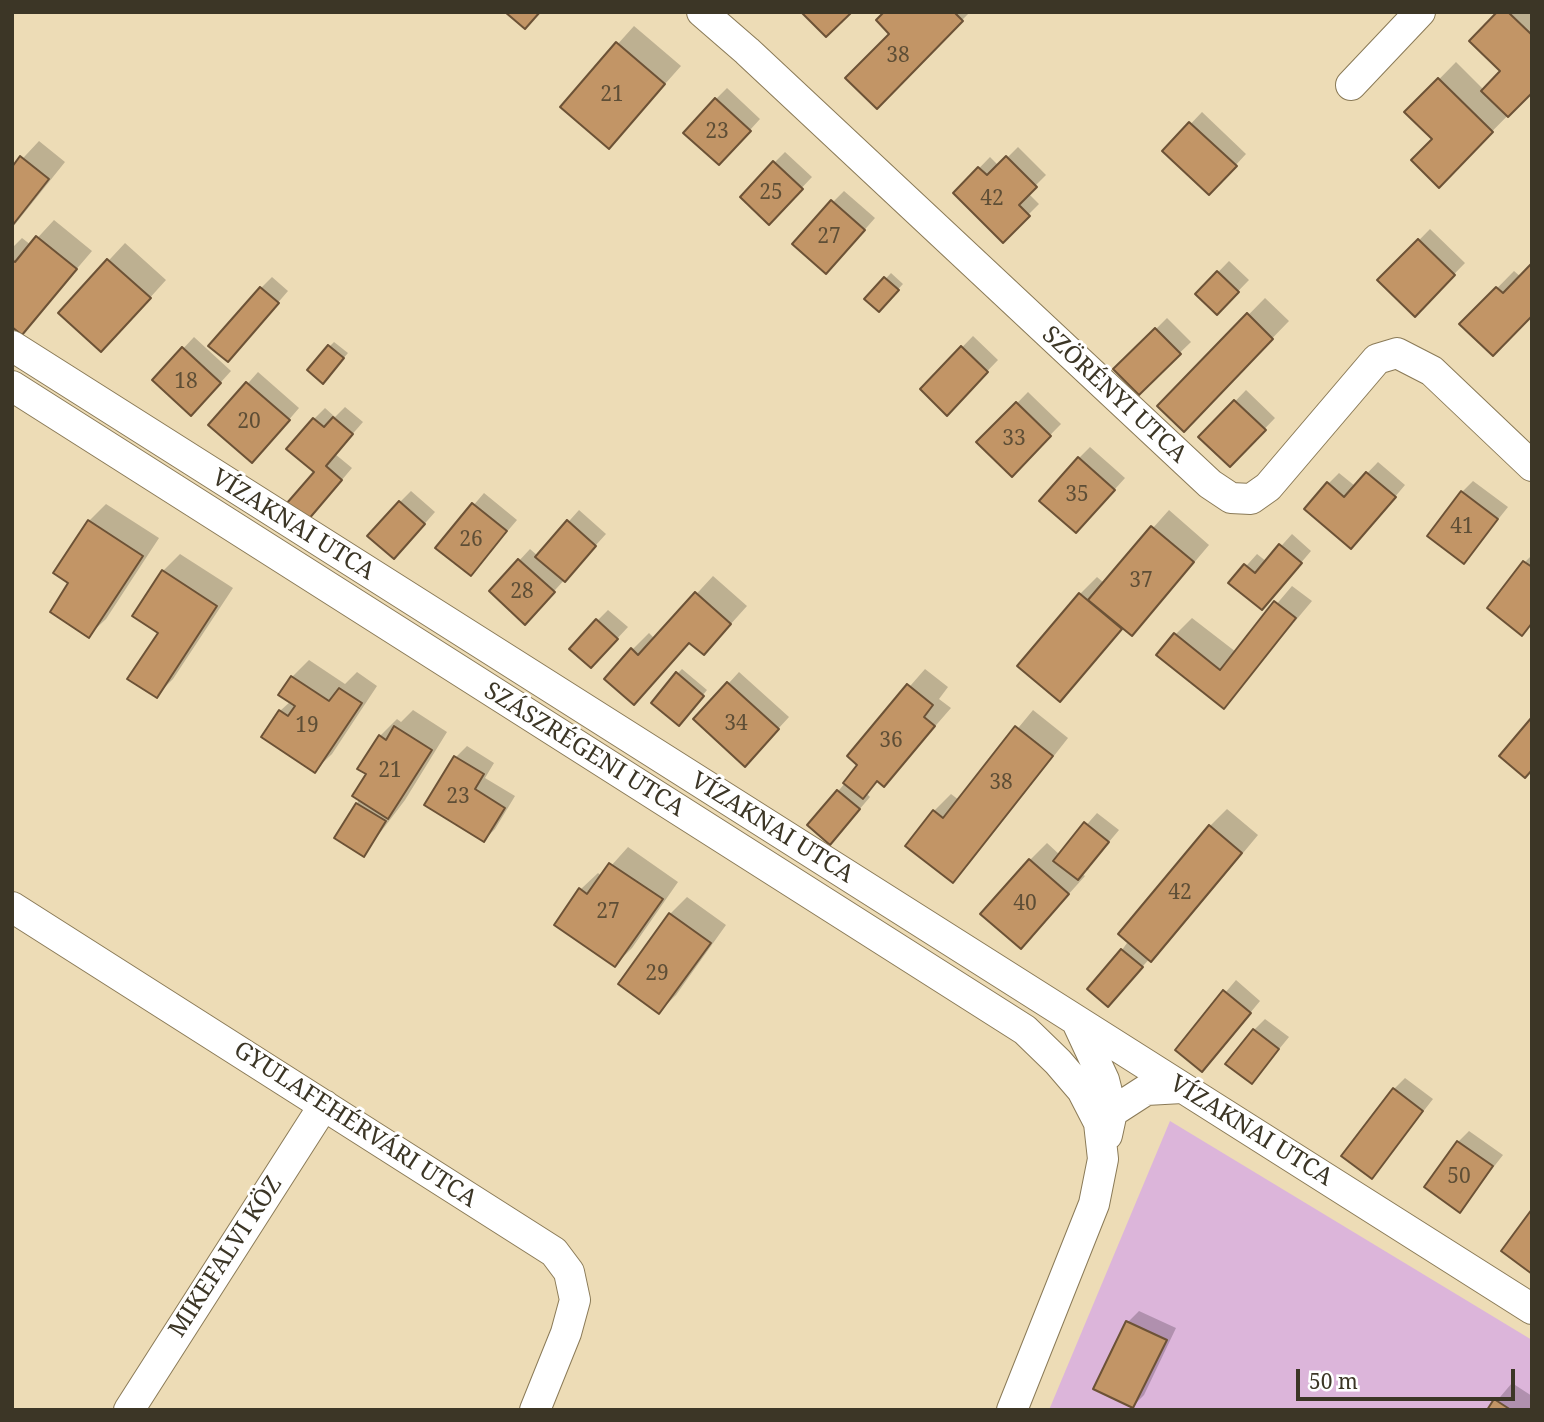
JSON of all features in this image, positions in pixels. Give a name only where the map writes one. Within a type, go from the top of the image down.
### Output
[{"type":"street","name":"SZÖRÉNYI UTCA","points":[[702,12],[1210,484],[1231,498],[1251,499],[1268,487],[1377,359],[1397,353],[1432,371],[1532,466]]},
{"type":"street","points":[[1351,85],[1420,12]]},
{"type":"street","name":"VÍZAKNAI UTCA","points":[[12,346],[1532,1309]]},
{"type":"street","name":"SZÁSZRÉGENI UTCA","points":[[12,386],[1025,1030],[1082,1090],[1099,1124],[1102,1159]]},
{"type":"street","name":"GYULAFEHÉRVÁRI UTCA","points":[[12,907],[554,1252],[569,1272],[575,1300],[566,1333],[535,1410]]},
{"type":"street","name":"SZÁSZRÉGENI UTCA","points":[[1012,1410],[1094,1204],[1112,1112],[1104,1080],[1077,1022]]},
{"type":"street","points":[[1112,1112],[1146,1090],[1181,1088]]},
{"type":"street","name":"MIKEFALVI KÖZ","points":[[129,1410],[324,1105]]},
{"type":"shaded area","points":[[1170,1121],[1532,1340],[1532,1410],[1049,1410]]},
{"type":"building","points":[[505,12],[540,12],[525,29]]},
{"type":"building","points":[[801,12],[852,12],[826,37]]},
{"type":"building","points":[[884,12],[954,12],[963,21],[877,109],[845,78],[889,34],[876,20]]},
{"type":"building","points":[[1497,12],[1508,12],[1532,35],[1532,93],[1508,117],[1481,91],[1500,71],[1469,41]]},
{"type":"building","points":[[616,42],[665,84],[609,149],[560,107]]},
{"type":"building","points":[[1438,78],[1493,132],[1439,188],[1411,160],[1432,139],[1404,112]]},
{"type":"building","points":[[715,98],[751,131],[719,165],[683,133]]},
{"type":"building","points":[[1189,122],[1237,166],[1209,195],[1162,151]]},
{"type":"building","points":[[20,156],[49,179],[12,226],[12,167]]},
{"type":"building","points":[[1006,156],[1037,187],[1019,205],[1030,216],[1003,243],[953,193],[978,167],[987,175]]},
{"type":"building","points":[[773,161],[803,189],[769,225],[740,197]]},
{"type":"building","points":[[831,200],[865,230],[826,274],[792,244]]},
{"type":"building","points":[[36,236],[77,269],[22,335],[12,327],[12,260],[15,262]]},
{"type":"building","points":[[1418,239],[1455,275],[1415,317],[1377,280]]},
{"type":"building","points":[[107,259],[151,298],[101,352],[58,313]]},
{"type":"building","points":[[1532,263],[1532,316],[1493,356],[1459,324],[1496,287],[1503,293]]},
{"type":"building","points":[[1217,271],[1239,292],[1217,315],[1195,294]]},
{"type":"building","points":[[884,277],[899,290],[879,312],[864,299]]},
{"type":"building","points":[[260,287],[279,303],[228,362],[208,346]]},
{"type":"building","points":[[1247,313],[1273,339],[1184,432],[1157,406]]},
{"type":"building","points":[[1155,328],[1181,354],[1139,395],[1113,369]]},
{"type":"building","points":[[328,345],[344,358],[323,384],[307,370]]},
{"type":"building","points":[[961,346],[988,372],[947,416],[920,389]]},
{"type":"building","points":[[182,347],[221,383],[191,416],[152,380]]},
{"type":"building","points":[[246,382],[290,420],[252,463],[208,425]]},
{"type":"building","points":[[1234,400],[1266,430],[1230,467],[1198,437]]},
{"type":"building","points":[[1016,402],[1051,436],[1012,477],[976,442]]},
{"type":"building","points":[[333,417],[353,434],[326,466],[342,480],[308,520],[287,503],[314,472],[286,449],[313,418],[324,427]]},
{"type":"building","points":[[1078,457],[1115,490],[1076,533],[1039,501]]},
{"type":"building","points":[[1366,472],[1396,497],[1351,549],[1304,509],[1327,482],[1344,497]]},
{"type":"building","points":[[1461,491],[1498,519],[1464,564],[1427,536]]},
{"type":"building","points":[[399,501],[425,524],[394,559],[367,536]]},
{"type":"building","points":[[472,503],[507,531],[471,576],[435,548]]},
{"type":"building","points":[[88,520],[143,556],[89,638],[50,612],[68,583],[53,573]]},
{"type":"building","points":[[567,520],[596,546],[565,582],[535,557]]},
{"type":"building","points":[[1151,526],[1194,562],[1132,636],[1088,600]]},
{"type":"building","points":[[1279,544],[1302,563],[1262,610],[1228,583],[1244,564],[1255,573]]},
{"type":"building","points":[[518,559],[555,592],[525,625],[489,591]]},
{"type":"building","points":[[1523,561],[1532,567],[1532,623],[1522,636],[1487,608]]},
{"type":"building","points":[[162,570],[217,606],[157,698],[127,679],[158,633],[132,616]]},
{"type":"building","points":[[695,592],[731,624],[704,655],[689,643],[634,705],[604,679],[631,648],[638,655]]},
{"type":"building","points":[[1079,593],[1122,629],[1060,702],[1017,666]]},
{"type":"building","points":[[1274,601],[1296,618],[1224,709],[1156,655],[1174,633],[1220,670]]},
{"type":"building","points":[[596,619],[618,639],[591,668],[569,649]]},
{"type":"building","points":[[676,672],[704,696],[679,726],[651,703]]},
{"type":"building","points":[[291,676],[329,701],[339,688],[362,703],[315,773],[261,737],[279,710],[288,716],[295,706],[278,695]]},
{"type":"building","points":[[727,682],[779,729],[745,767],[693,719]]},
{"type":"building","points":[[907,684],[933,705],[924,717],[935,726],[884,787],[877,781],[863,799],[843,783],[857,765],[847,756]]},
{"type":"building","points":[[1532,717],[1532,770],[1525,778],[1499,756]]},
{"type":"building","points":[[394,726],[432,750],[388,819],[352,796],[366,774],[357,769],[379,735],[386,740]]},
{"type":"building","points":[[1015,726],[1053,756],[953,883],[905,846],[933,810],[943,818]]},
{"type":"building","points":[[454,756],[484,774],[475,789],[505,808],[484,842],[424,805]]},
{"type":"building","points":[[837,790],[860,809],[830,845],[807,825]]},
{"type":"building","points":[[356,803],[386,821],[364,857],[334,838]]},
{"type":"building","points":[[1084,822],[1109,842],[1078,880],[1053,861]]},
{"type":"building","points":[[1209,825],[1242,853],[1151,962],[1118,934]]},
{"type":"building","points":[[1029,859],[1069,894],[1021,949],[980,914]]},
{"type":"building","points":[[609,863],[663,899],[615,967],[554,925],[579,888],[587,894]]},
{"type":"building","points":[[669,913],[711,943],[659,1014],[618,984]]},
{"type":"building","points":[[1121,949],[1143,967],[1108,1007],[1087,989]]},
{"type":"building","points":[[1223,990],[1251,1013],[1202,1072],[1175,1050]]},
{"type":"building","points":[[1253,1029],[1279,1049],[1252,1084],[1225,1064]]},
{"type":"building","points":[[1393,1088],[1423,1111],[1372,1179],[1341,1156]]},
{"type":"building","points":[[1457,1141],[1493,1166],[1460,1213],[1424,1187]]},
{"type":"building","points":[[1532,1209],[1532,1274],[1501,1251]]},
{"type":"building","points":[[1126,1321],[1167,1340],[1133,1408],[1093,1389]]},
{"type":"building","points":[[1494,1399],[1511,1410],[1487,1410]]}]
